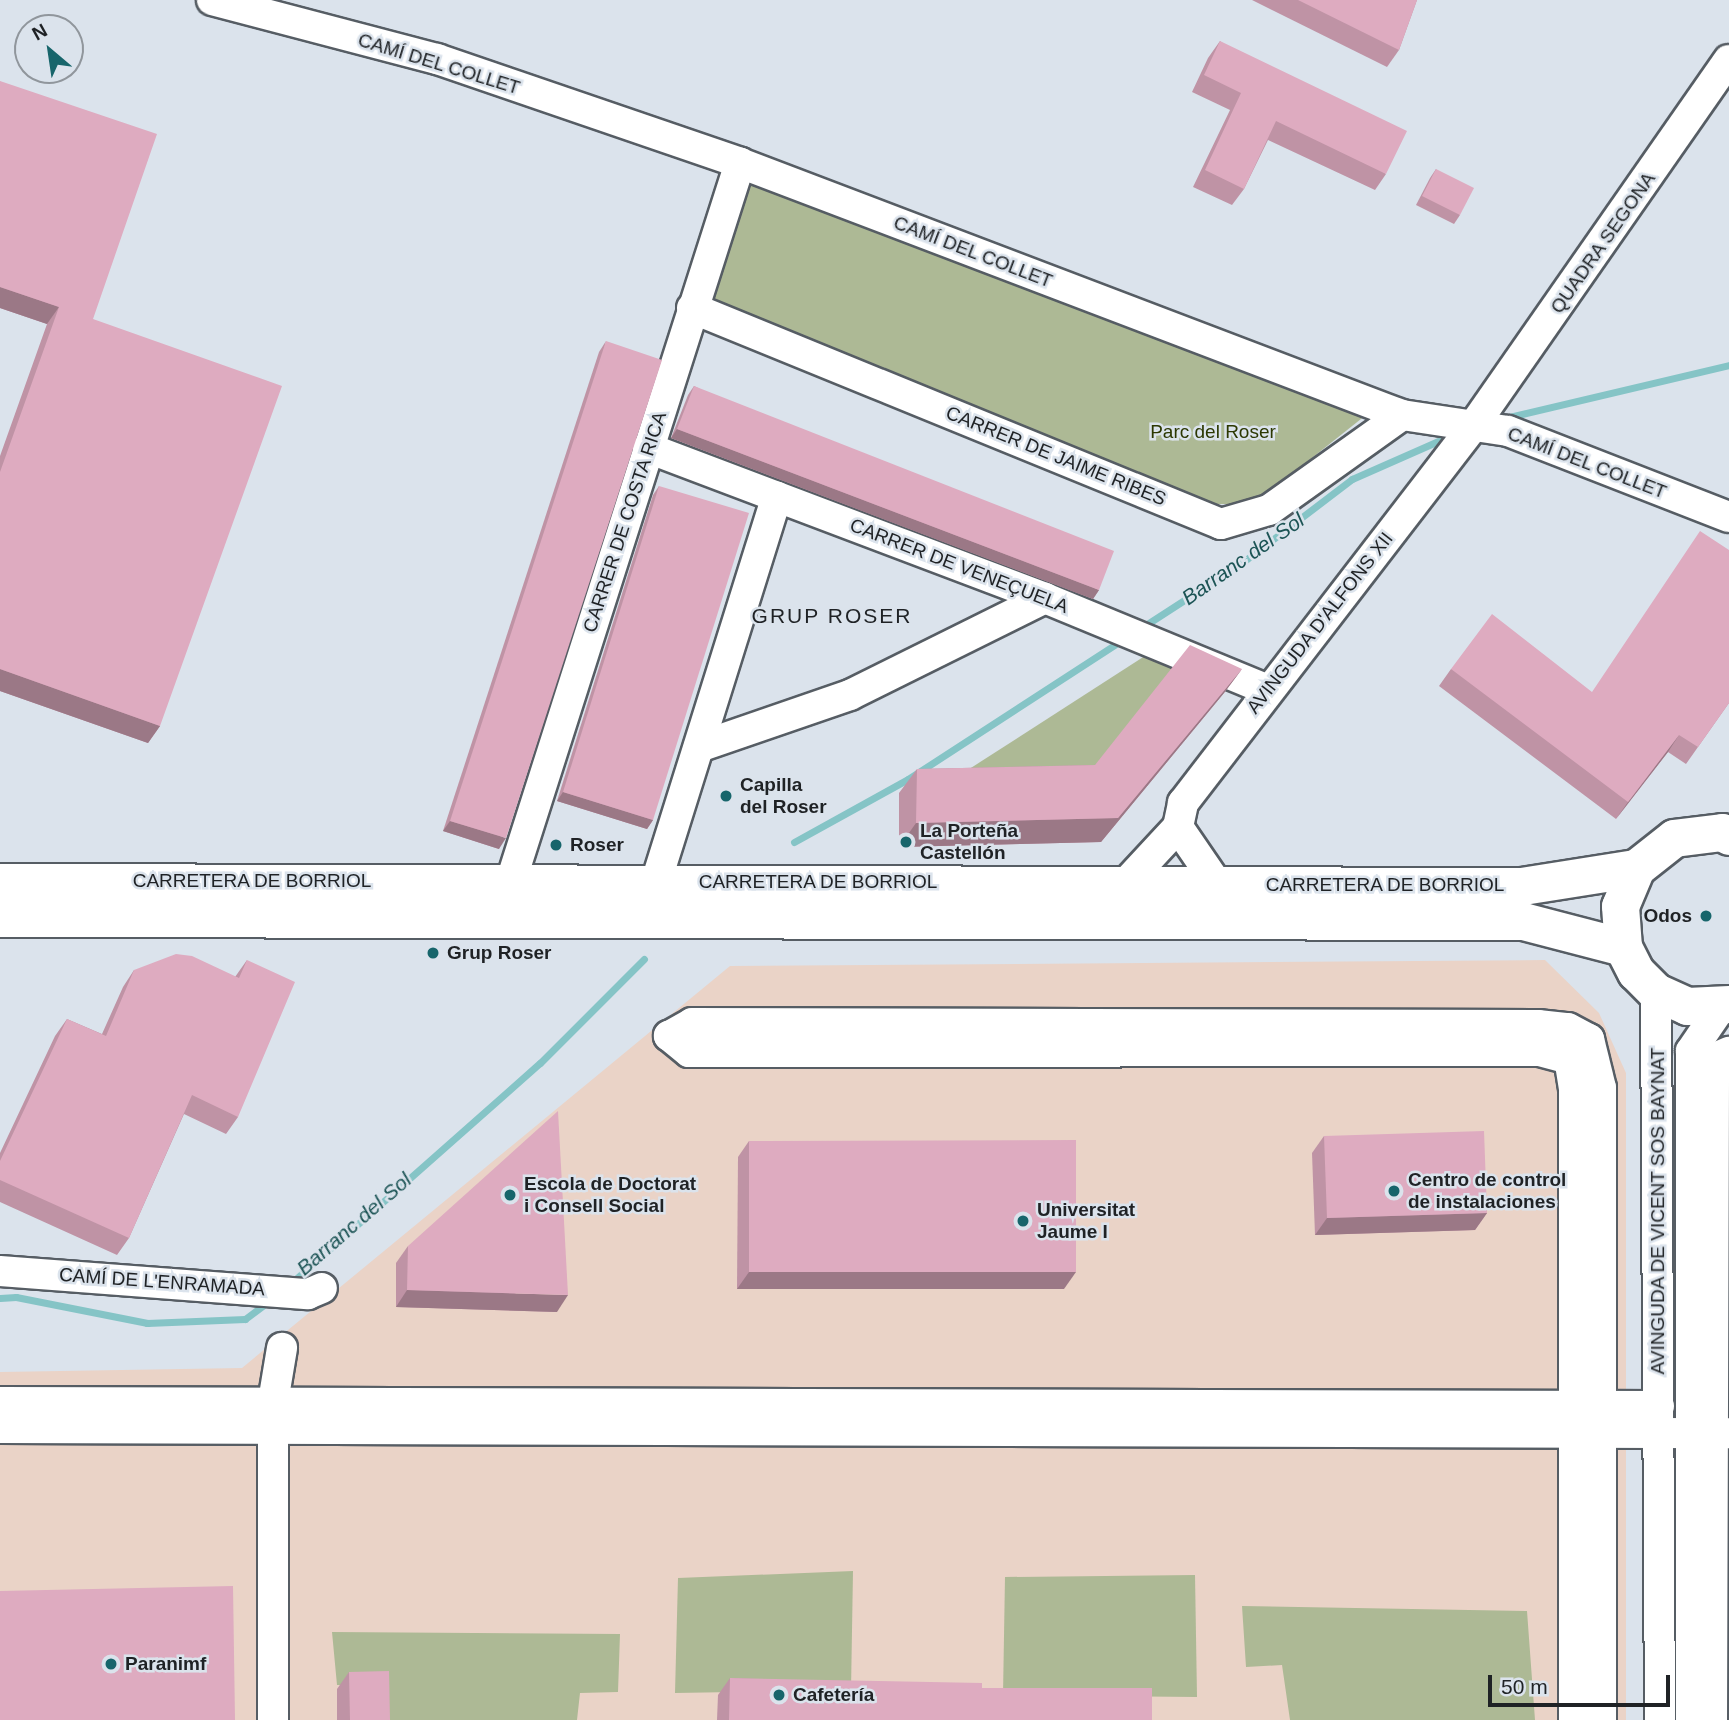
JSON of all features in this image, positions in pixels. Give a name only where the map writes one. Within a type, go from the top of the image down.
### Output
[{"type":"main road","points":[[1725,1006],[1687,1006],[1656,992],[1636,972],[1623,947],[1620,906],[1636,868],[1674,838],[1729,836]]},
{"type":"main road","name":"CARRETERA DE BORRIOL","points":[[0,882],[511,881],[1522,886],[1636,868]]},
{"type":"main road","name":"CARRETERA DE BORRIOL","points":[[0,918],[1523,921],[1623,947]]},
{"type":"street","name":"CAMÍ DEL COLLET","points":[[212,0],[437,60],[740,163],[1402,415],[1508,431],[1729,517]]},
{"type":"street","name":"QUADRA SEGONA","points":[[1474,425],[1729,60]]},
{"type":"street","name":"CARRER DE COSTA RICA","points":[[511,881],[740,163]]},
{"type":"street","name":"CARRER DE JAIME RIBES","points":[[692,309],[1221,524],[1269,510],[1402,415]]},
{"type":"street","name":"AVINGUDA D'ALFONS XII","points":[[1126,883],[1178,827],[1183,803],[1474,425]]},
{"type":"street","name":"CARRER DE VENEÇUELA","points":[[648,448],[1045,598],[1268,690]]},
{"type":"street","points":[[656,882],[777,497]]},
{"type":"street","points":[[988,623],[1011,587]]},
{"type":"street","points":[[699,747],[850,695],[988,623],[1045,598]]},
{"type":"street","points":[[1178,827],[1217,884]]},
{"type":"street","name":"AVINGUDA DE VICENT SOS BAYNAT","points":[[1656,992],[1660,1720]]},
{"type":"street","name":"AVINGUDA DE VICENT SOS BAYNAT","points":[[1713,1720],[1711,1417],[1690,1051],[1725,1006]]},
{"type":"street","points":[[1574,1720],[1588,1418],[1601,1088],[1589,1039],[1568,1028],[692,1023],[669,1036],[689,1052],[1539,1051],[1569,1059],[1574,1089],[1588,1418],[1601,1720]]},
{"type":"street","name":"AVINGUDA DE VICENT SOS BAYNAT","points":[[1691,1720],[1711,1417],[1723,1055]]},
{"type":"street","name":"CAMÍ DE L'ENRAMADA","points":[[0,1271],[308,1294],[322,1288]]},
{"type":"street","points":[[273,1720],[273,1416],[282,1348]]},
{"type":"street","points":[[0,1402],[273,1416]]},
{"type":"street","points":[[0,1428],[273,1416],[1711,1417]]},
{"type":"shaded area","name":"Universitat Jaume I","points":[[1545,960],[1599,1013],[1626,1073],[1626,1720],[0,1720],[0,1372],[242,1368],[730,966]]},
{"type":"green space","name":"Parc del Roser","points":[[750,182],[1366,415],[1254,504],[1207,504],[710,304]]},
{"type":"green space","points":[[1151,652],[1181,660],[1078,790],[932,793]]},
{"type":"green space","points":[[853,1571],[851,1690],[675,1693],[678,1578]]},
{"type":"green space","points":[[1195,1575],[1197,1697],[1003,1695],[1005,1577]]},
{"type":"green space","points":[[1242,1606],[1527,1611],[1535,1720],[1290,1720],[1282,1665],[1246,1667]]},
{"type":"green space","points":[[332,1632],[620,1634],[618,1692],[580,1693],[577,1720],[382,1720],[379,1685],[337,1685]]},
{"type":"building","points":[[1298,0],[1417,0],[1399,50]]},
{"type":"building","points":[[1220,41],[1407,131],[1386,174],[1276,121],[1244,189],[1205,170],[1241,93],[1204,75]]},
{"type":"building","points":[[0,81],[157,134],[93,319],[282,386],[160,726],[0,669],[0,472],[59,307],[0,287]]},
{"type":"building","points":[[1436,169],[1474,188],[1460,215],[1422,196]]},
{"type":"building","points":[[606,341],[662,360],[506,838],[450,821]]},
{"type":"building","points":[[694,386],[1114,551],[1099,590],[677,429]]},
{"type":"building","points":[[659,486],[749,513],[653,820],[563,792]]},
{"type":"building","points":[[1700,531],[1729,550],[1729,703],[1698,747],[1679,735],[1628,802],[1451,669],[1492,614],[1592,692]]},
{"type":"building","points":[[1190,645],[1242,669],[1118,818],[916,823],[917,769],[1095,765]]},
{"type":"building","points":[[176,954],[192,956],[239,978],[247,960],[295,982],[238,1117],[192,1095],[129,1238],[0,1180],[0,1161],[67,1019],[106,1036],[134,970]]},
{"type":"building","name":"Escola de Doctorat i Consell Social","points":[[558,1111],[568,1295],[407,1290],[408,1246]]},
{"type":"building","name":"Centro de control de instalaciones","points":[[1484,1131],[1487,1213],[1327,1218],[1324,1136]]},
{"type":"building","points":[[1076,1140],[1076,1272],[749,1272],[749,1141]]},
{"type":"building","name":"Paranimf","points":[[233,1586],[235,1720],[0,1720],[0,1591]]},
{"type":"building","points":[[389,1671],[390,1720],[350,1720],[349,1672]]},
{"type":"building","points":[[730,1678],[982,1683],[982,1688],[1152,1688],[1152,1720],[729,1720]]},
{"type":"waterway","name":"Barranc del Sol","points":[[1505,418],[1729,365]]},
{"type":"waterway","name":"Barranc del Sol","points":[[1141,628],[1243,562],[1352,479],[1454,434]]},
{"type":"waterway","name":"Barranc del Sol","points":[[794,842],[908,779],[1122,640]]},
{"type":"waterway","name":"Barranc del Sol","points":[[290,1284],[540,1063],[644,959]]},
{"type":"waterway","name":"Barranc del Sol","points":[[0,1298],[16,1297],[147,1323],[245,1319],[270,1300]]},
{"type":"place","name":"Capilla del Roser","points":[[726,796]]},
{"type":"place","name":"La Porteña Castellón","points":[[906,842]]},
{"type":"place","name":"Roser","points":[[556,845]]},
{"type":"place","name":"Odos","points":[[1706,916]]},
{"type":"place","name":"Grup Roser","points":[[433,953]]},
{"type":"place","name":"Centro de control de instalaciones","points":[[1394,1191]]},
{"type":"place","name":"Escola de Doctorat i Consell Social","points":[[510,1195]]},
{"type":"place","name":"Universitat Jaume I","points":[[1023,1221]]},
{"type":"place","name":"Paranimf","points":[[111,1664]]},
{"type":"place","name":"Cafetería","points":[[779,1695]]},
{"type":"district","name":"GRUP ROSER","points":[[832,616]]}]
